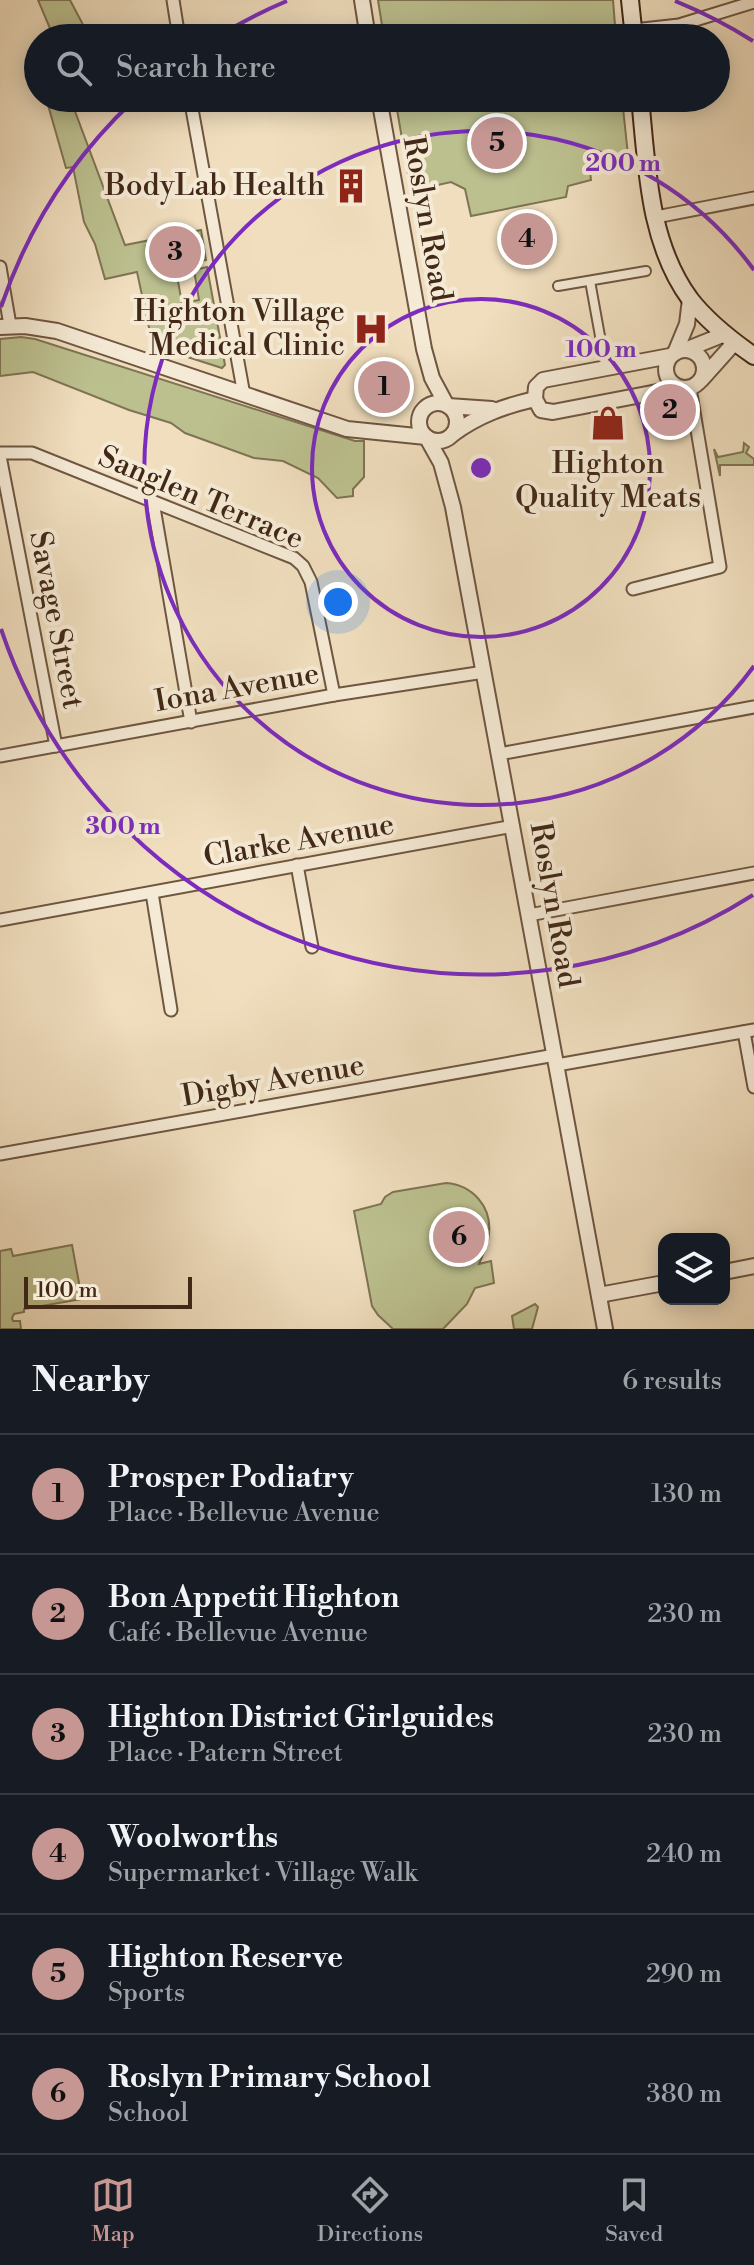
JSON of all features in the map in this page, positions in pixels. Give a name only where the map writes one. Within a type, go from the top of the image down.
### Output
[{"type":"main road","points":[[631,0],[633,24]]},
{"type":"main road","points":[[641,112],[647,179],[671,268],[690,299],[730,338],[754,356]]},
{"type":"street","points":[[173,0],[177,24]]},
{"type":"street","points":[[362,0],[366,24]]},
{"type":"street","points":[[682,24],[754,2]]},
{"type":"street","points":[[193,112],[244,395]]},
{"type":"street","name":"Roslyn Road","points":[[382,112],[424,349],[434,382],[457,417],[452,435],[450,491]]},
{"type":"street","points":[[656,217],[754,198]]},
{"type":"street","points":[[0,267],[5,326],[57,331],[347,429],[438,441],[496,409],[535,399]]},
{"type":"street","points":[[558,286],[646,271]]},
{"type":"street","points":[[590,281],[606,369]]},
{"type":"street","points":[[690,299],[687,324],[677,353],[667,362],[672,384],[690,385]]},
{"type":"street","points":[[677,353],[696,353],[702,362],[704,371],[690,385],[553,412],[541,410],[535,399],[536,387],[541,381],[677,353],[730,338]]},
{"type":"street","points":[[633,589],[720,567],[690,385],[730,338]]},
{"type":"street","name":"Roslyn Road","points":[[424,349],[422,410],[418,424],[438,455],[450,491],[605,1329]]},
{"type":"street","points":[[375,432],[408,421],[432,403],[496,409]]},
{"type":"street","name":"Sanglen Terrace","points":[[0,454],[32,453],[294,558],[303,566],[311,582],[334,695]]},
{"type":"street","name":"Savage Street","points":[[0,454],[56,746]]},
{"type":"street","points":[[153,502],[191,722]]},
{"type":"street","name":"Iona Avenue","points":[[0,756],[334,695],[484,672]]},
{"type":"street","points":[[499,754],[754,707]]},
{"type":"street","name":"Clarke Avenue","points":[[0,920],[513,826]]},
{"type":"street","points":[[297,865],[312,947]]},
{"type":"street","points":[[529,915],[754,873]]},
{"type":"street","points":[[152,893],[171,1010]]},
{"type":"street","points":[[749,1031],[754,1087]]},
{"type":"street","name":"Digby Avenue","points":[[0,1154],[556,1060],[749,1031]]},
{"type":"street","points":[[730,1271],[754,1266]]},
{"type":"street","points":[[599,1295],[658,1284]]},
{"type":"green space","points":[[38,0],[70,0],[83,24],[48,24]]},
{"type":"green space","points":[[378,0],[613,0],[615,24],[382,24]]},
{"type":"green space","points":[[50,112],[75,112],[125,245],[201,230],[206,260],[192,263],[187,237],[146,246],[149,257],[158,255],[168,267],[180,272],[177,276],[182,303],[199,300],[194,270],[207,267],[225,365],[222,368],[153,346],[137,272],[105,279],[95,244],[84,222],[73,167],[66,168]]},
{"type":"green space","points":[[397,112],[623,112],[629,165],[590,171],[591,180],[568,186],[566,197],[471,216],[465,189],[451,182],[411,191]]},
{"type":"green space","points":[[21,337],[355,441],[364,441],[364,477],[353,489],[353,496],[337,498],[318,478],[283,461],[254,458],[185,433],[171,423],[33,372],[0,376],[0,339]]},
{"type":"green space","points":[[744,443],[749,447],[746,453],[754,459],[754,465],[720,465],[720,476],[714,449],[718,457],[743,452]]},
{"type":"green space","points":[[446,1183],[464,1188],[484,1206],[489,1234],[479,1264],[491,1261],[494,1283],[475,1288],[467,1304],[443,1329],[393,1329],[372,1306],[354,1211],[381,1204],[393,1192]]},
{"type":"green space","points":[[72,1245],[82,1299],[24,1309],[12,1318],[13,1321],[20,1321],[21,1329],[0,1329],[0,1251],[11,1249],[13,1256]]},
{"type":"green space","points":[[535,1304],[538,1307],[532,1329],[514,1329],[512,1316]]},
{"type":"place","name":"Highton Reserve","points":[[497,143]]},
{"type":"place","name":"BodyLab Health","points":[[351,186]]},
{"type":"place","name":"Woolworths","points":[[527,239]]},
{"type":"place","name":"Highton District Girlguides","points":[[175,252]]},
{"type":"place","name":"Highton Village Medical Clinic","points":[[371,329]]},
{"type":"place","name":"Prosper Podiatry","points":[[384,387]]},
{"type":"place","name":"Bon Appetit Highton","points":[[670,410]]},
{"type":"place","name":"Highton Quality Meats","points":[[608,423]]},
{"type":"place","name":"Roslyn Primary School","points":[[459,1237]]}]
